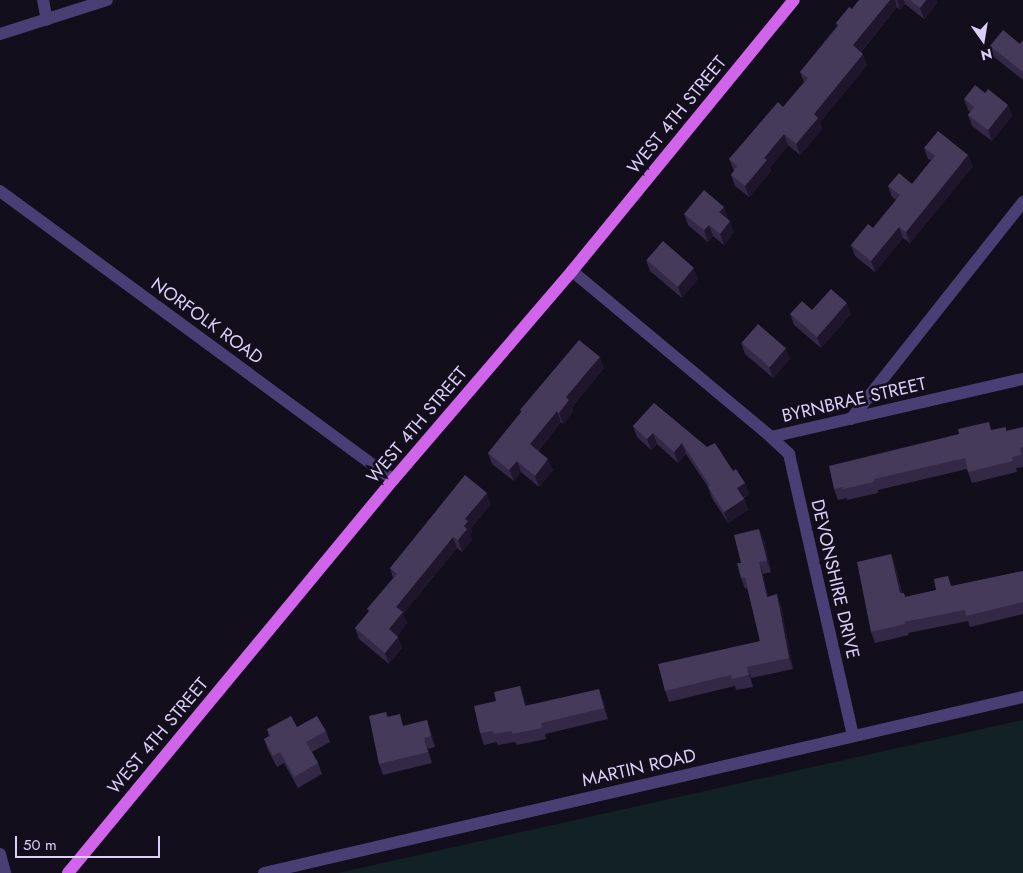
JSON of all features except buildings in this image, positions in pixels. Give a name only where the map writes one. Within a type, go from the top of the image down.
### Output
[{"type":"main road","name":"WEST 4TH STREET","points":[[68,873],[393,480],[572,271],[794,0]]},
{"type":"street","points":[[43,0],[47,20]]},
{"type":"street","points":[[0,34],[107,0]]},
{"type":"street","name":"NORFOLK ROAD","points":[[0,191],[393,480]]},
{"type":"street","points":[[851,419],[1023,202]]},
{"type":"street","name":"BYRNBRAE STREET","points":[[572,271],[771,437],[1023,378]]},
{"type":"street","name":"DEVONSHIRE DRIVE","points":[[771,437],[789,454],[853,736]]},
{"type":"street","name":"MARTIN ROAD","points":[[264,873],[1023,697]]},
{"type":"street","points":[[0,854],[5,873]]},
{"type":"shaded area","points":[[1023,720],[1023,873],[338,873]]}]
